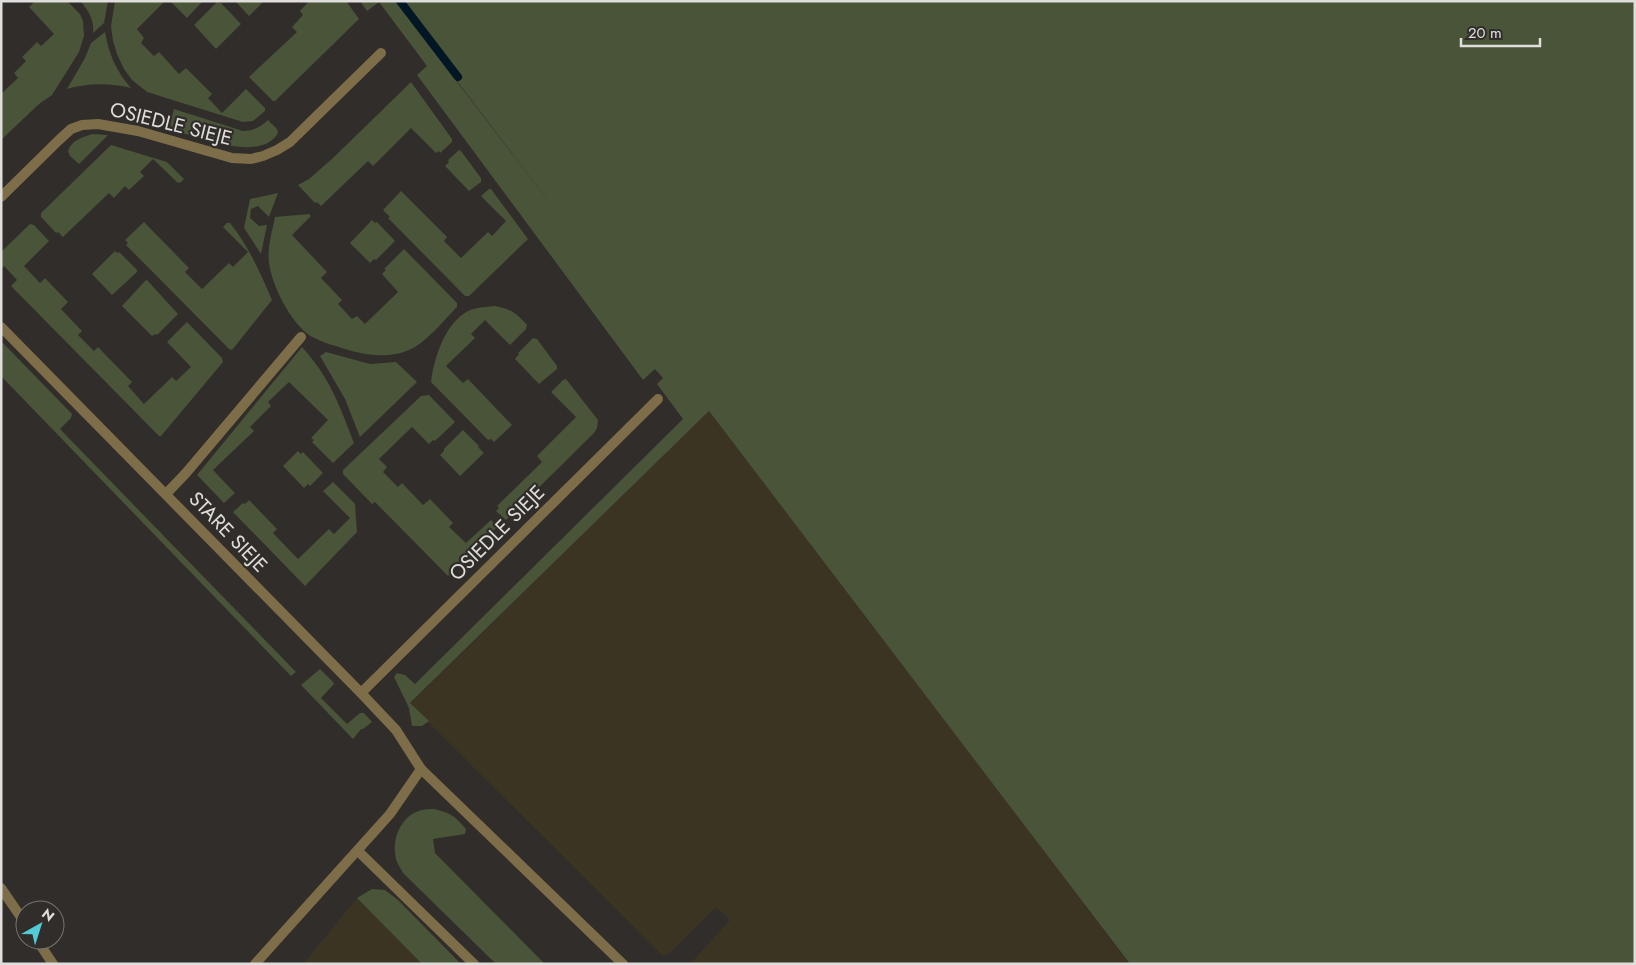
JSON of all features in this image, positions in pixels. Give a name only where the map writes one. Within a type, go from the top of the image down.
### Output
[{"type":"street","name":"OSIEDLE SIEJE","points":[[1,197],[71,129],[82,125],[98,124],[138,131],[232,158],[251,159],[263,156],[290,142],[381,53]]},
{"type":"street","name":"STARE SIEJE","points":[[1,327],[361,693],[396,730],[421,769],[623,964]]},
{"type":"street","points":[[166,494],[301,337]]},
{"type":"street","name":"OSIEDLE SIEJE","points":[[361,693],[658,399]]},
{"type":"street","points":[[254,964],[390,814],[421,769]]},
{"type":"street","points":[[358,851],[474,964]]},
{"type":"street","points":[[1,888],[15,908]]},
{"type":"street","points":[[44,950],[53,964]]},
{"type":"shaded area","points":[[709,411],[1129,964],[690,964],[730,920],[716,907],[669,954],[663,956],[410,704]]},
{"type":"shaded area","points":[[357,898],[422,964],[303,964]]},
{"type":"green space","points":[[35,1],[67,1],[80,14],[83,21],[84,36],[79,52],[52,95],[39,104],[1,140],[1,94],[18,78],[14,73],[26,61],[22,57],[37,42],[41,46],[54,34],[29,7]]},
{"type":"green space","points":[[80,1],[108,1],[104,23],[93,33],[93,23],[86,8]]},
{"type":"green space","points":[[115,1],[165,1],[137,29],[144,38],[141,43],[154,56],[159,52],[179,74],[186,68],[212,94],[208,98],[222,113],[246,89],[265,108],[265,111],[253,121],[243,122],[147,92],[132,80],[117,54],[111,26]]},
{"type":"green space","points":[[170,1],[203,1],[187,18]]},
{"type":"green space","points":[[235,1],[264,1],[249,16]]},
{"type":"green space","points":[[309,1],[346,1],[359,19],[273,101],[249,77],[297,32],[292,27],[303,15],[300,11]]},
{"type":"green space","points":[[360,1],[395,1],[569,228],[396,1],[1635,1],[1635,964],[1130,964],[709,411],[410,703],[429,721],[422,726],[412,726],[409,708],[394,677],[397,673],[405,675],[415,684],[683,419],[657,384],[663,378],[655,369],[643,380],[417,75],[427,66],[379,2],[367,11]]},
{"type":"green space","points":[[217,2],[221,3],[241,24],[216,49],[194,25]]},
{"type":"green space","points":[[105,32],[114,62],[131,88],[99,84],[67,89],[85,58],[91,43]]},
{"type":"green space","points":[[411,82],[452,139],[452,142],[440,153],[439,151],[436,153],[411,128],[373,166],[368,161],[321,206],[317,202],[315,203],[298,185],[309,179],[333,158]]},
{"type":"green space","points":[[174,109],[243,131],[256,128],[268,120],[277,129],[278,133],[270,142],[258,146],[244,147],[212,142],[173,130],[170,124]]},
{"type":"green space","points":[[92,134],[108,135],[79,164],[70,156],[68,151],[74,142]]},
{"type":"green space","points":[[111,145],[167,162],[184,179],[178,183],[153,159],[140,172],[144,176],[129,190],[125,186],[114,198],[109,193],[63,237],[58,232],[56,233],[41,217],[41,213]]},
{"type":"green space","points":[[459,150],[481,178],[481,182],[469,191],[445,166],[449,162],[448,160]]},
{"type":"green space","points":[[491,189],[528,239],[469,296],[465,296],[388,218],[390,217],[383,210],[401,191],[447,237],[444,241],[461,258],[488,232],[492,236],[506,221],[481,196]]},
{"type":"green space","points":[[278,193],[269,217],[258,206],[251,209],[250,218],[259,226],[267,225],[261,254],[244,228],[250,199]]},
{"type":"green space","points":[[309,214],[311,216],[292,235],[327,272],[321,278],[342,300],[338,304],[352,319],[357,316],[365,324],[398,292],[382,274],[386,270],[384,269],[404,249],[457,303],[457,307],[422,342],[401,353],[377,355],[360,353],[318,340],[309,335],[295,321],[278,292],[271,272],[269,252],[275,217]]},
{"type":"green space","points":[[372,220],[375,223],[377,222],[395,241],[376,260],[374,259],[370,263],[350,243]]},
{"type":"green space","points":[[144,222],[189,268],[185,272],[202,289],[229,263],[233,267],[248,252],[223,227],[230,223],[237,232],[254,260],[272,300],[232,350],[126,245],[128,243],[125,240]]},
{"type":"green space","points":[[30,224],[34,225],[49,241],[24,266],[40,283],[45,278],[68,302],[61,309],[82,331],[78,335],[94,351],[98,347],[132,382],[128,386],[144,404],[172,377],[176,381],[191,367],[167,342],[187,322],[222,358],[223,362],[161,436],[11,286],[17,280],[4,266],[1,269],[1,252]]},
{"type":"green space","points":[[115,251],[119,252],[137,272],[112,295],[92,274]]},
{"type":"green space","points":[[147,280],[178,314],[157,335],[152,336],[122,306]]},
{"type":"green space","points":[[495,306],[509,310],[516,315],[527,325],[526,329],[510,345],[485,320],[471,334],[475,338],[446,366],[463,383],[468,379],[512,425],[494,442],[491,439],[488,440],[431,382],[438,352],[447,332],[453,324],[468,311],[481,307]]},
{"type":"green space","points":[[533,338],[537,339],[557,366],[557,369],[539,384],[515,359],[518,353]]},
{"type":"green space","points":[[1,341],[72,414],[71,418],[60,429],[296,672],[291,676],[1,376]]},
{"type":"green space","points":[[302,347],[312,358],[327,381],[354,443],[333,463],[312,442],[314,440],[311,438],[328,420],[289,382],[268,402],[271,406],[250,427],[254,431],[213,470],[235,493],[224,503],[197,475]]},
{"type":"green space","points":[[326,352],[370,364],[396,362],[417,382],[360,437],[345,399],[320,356]]},
{"type":"green space","points":[[566,379],[598,420],[597,428],[506,520],[496,511],[499,508],[497,506],[542,462],[537,456],[576,417],[551,392]]},
{"type":"green space","points":[[429,395],[455,422],[435,441],[433,440],[429,444],[412,427],[379,459],[387,467],[383,472],[398,487],[402,483],[423,505],[430,499],[453,523],[449,527],[466,543],[491,520],[497,527],[448,576],[375,502],[372,504],[343,474],[343,470],[421,396]]},
{"type":"green space","points":[[463,430],[484,453],[460,476],[440,455]]},
{"type":"green space","points":[[298,451],[301,454],[303,452],[323,473],[310,486],[308,484],[304,488],[283,466]]},
{"type":"green space","points":[[333,482],[355,504],[357,532],[305,586],[233,512],[249,500],[277,529],[273,533],[298,559],[329,529],[334,534],[350,518],[323,491]]},
{"type":"green space","points":[[320,669],[334,684],[321,698],[347,724],[360,713],[364,713],[372,722],[361,729],[353,739],[301,685]]},
{"type":"green space","points":[[434,809],[452,816],[466,829],[465,834],[433,839],[435,853],[545,964],[496,964],[403,873],[397,861],[395,851],[396,836],[399,829],[408,817],[415,813]]},
{"type":"green space","points":[[372,889],[385,890],[398,900],[461,964],[422,964],[357,898]]},
{"type":"waterway","points":[[400,1],[458,77]]}]
